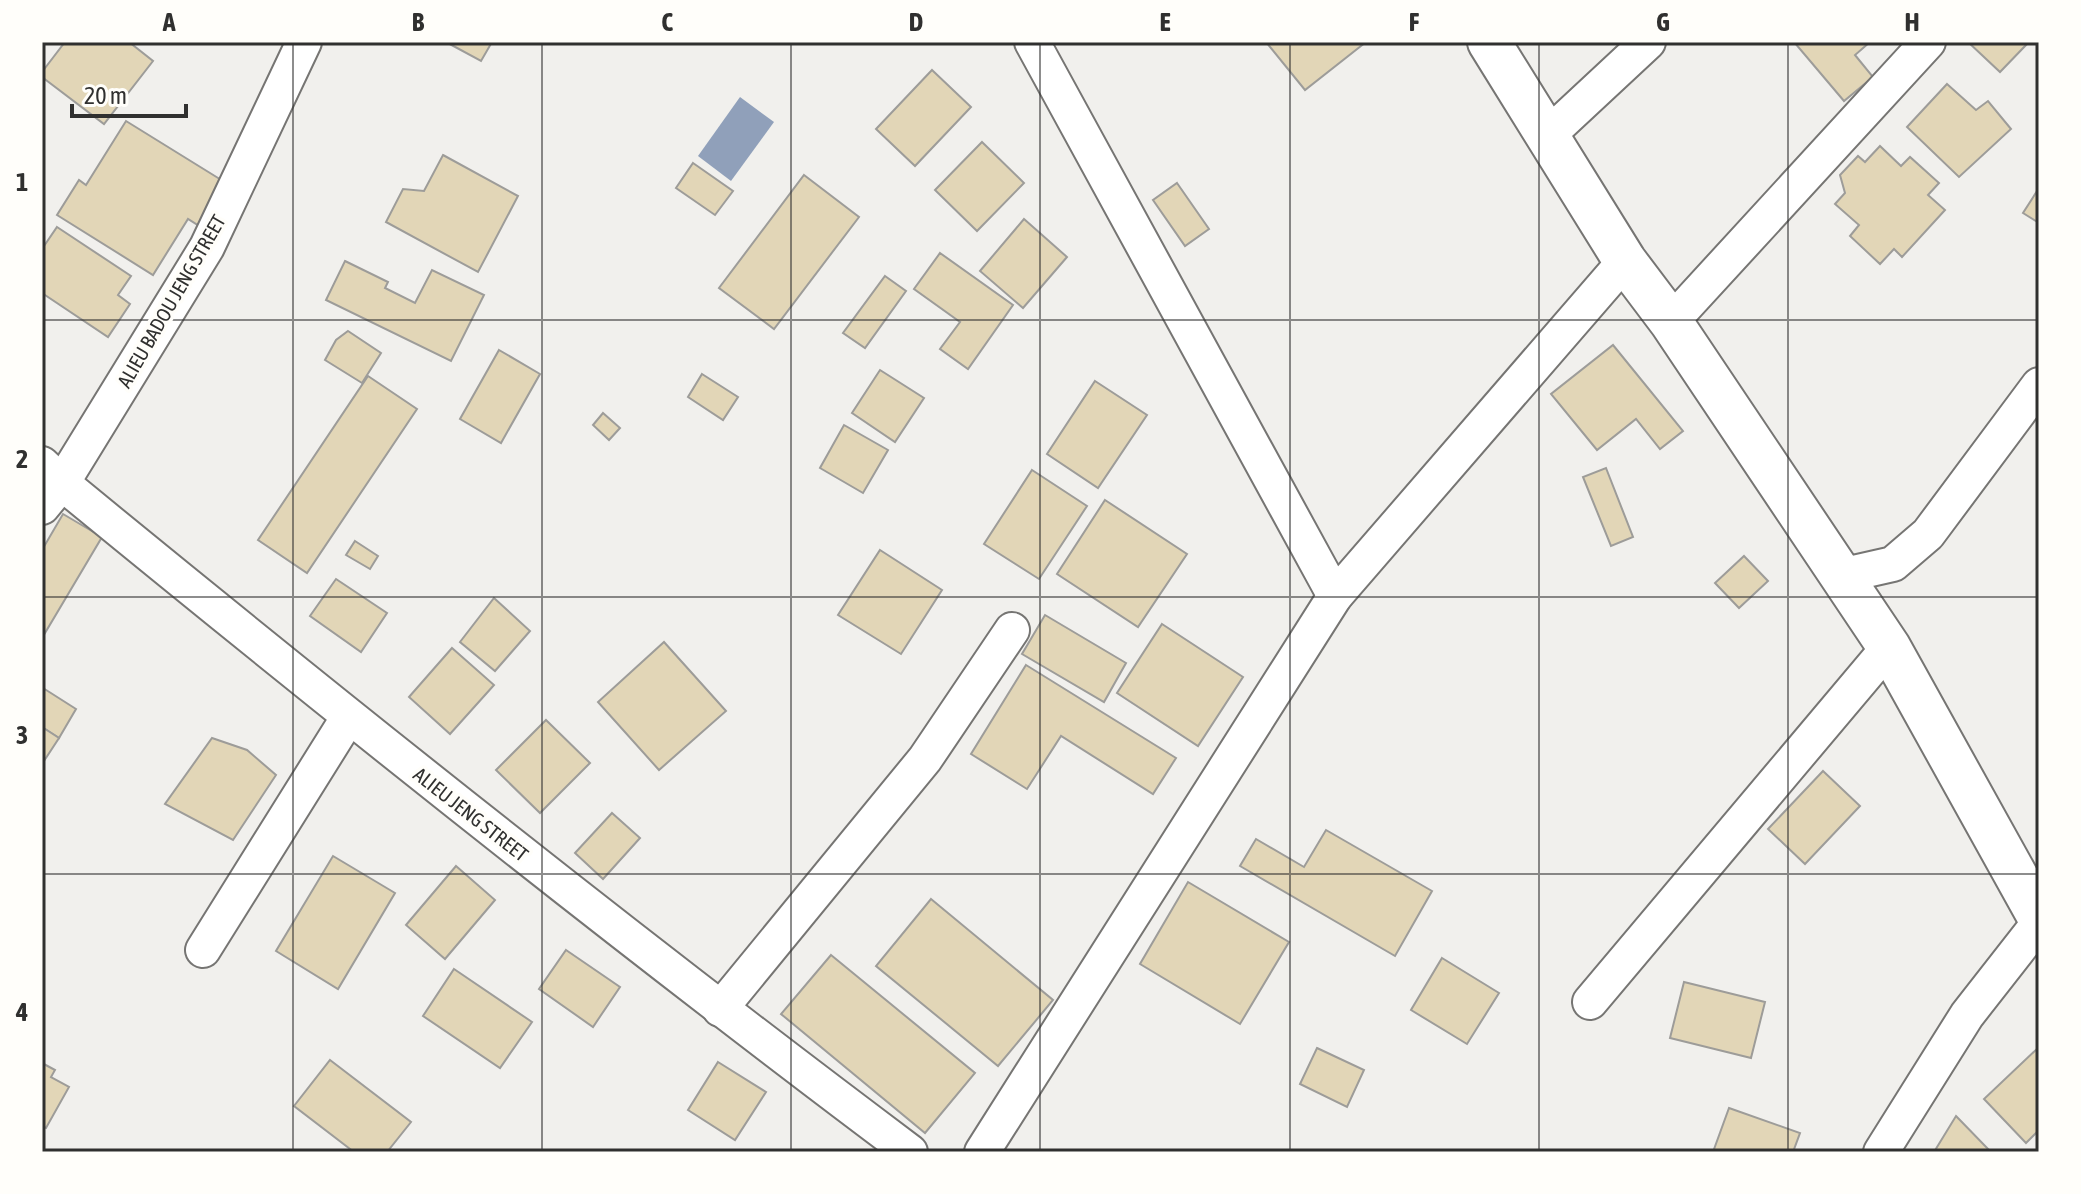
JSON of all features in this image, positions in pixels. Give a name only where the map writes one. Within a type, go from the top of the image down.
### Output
[{"type":"street","name":"ALIEU BADOU JENG STREET","points":[[49,485],[207,247],[304,42]]},
{"type":"street","points":[[1032,42],[1335,596]]},
{"type":"street","points":[[1489,42],[1625,261],[1671,322],[1889,647],[2039,920],[1967,1015],[1881,1152]]},
{"type":"street","points":[[1547,136],[1648,42]]},
{"type":"street","points":[[1671,322],[1928,42]]},
{"type":"street","points":[[982,1152],[1335,596],[1625,261]]},
{"type":"street","points":[[1840,576],[1893,564],[1928,534],[2039,385]]},
{"type":"street","name":"ALIEU JENG STREET","points":[[49,485],[720,1009],[910,1152]]},
{"type":"street","points":[[720,1009],[925,759],[1012,630]]},
{"type":"street","points":[[1590,1002],[1889,647]]},
{"type":"street","points":[[203,950],[348,718]]},
{"type":"water","points":[[740,97],[774,122],[731,181],[698,156]]},
{"type":"building","points":[[65,42],[129,42],[153,61],[104,124],[42,77],[42,72]]},
{"type":"building","points":[[446,42],[492,42],[481,61]]},
{"type":"building","points":[[1266,42],[1366,42],[1305,90]]},
{"type":"building","points":[[1794,42],[1870,42],[1855,55],[1873,77],[1844,101]]},
{"type":"building","points":[[1968,42],[2022,42],[2026,45],[2000,72]]},
{"type":"building","points":[[932,70],[971,107],[915,166],[876,129]]},
{"type":"building","points":[[1947,84],[1976,110],[1988,101],[2011,129],[1959,177],[1907,127]]},
{"type":"building","points":[[126,121],[231,186],[204,229],[188,219],[153,275],[57,215],[79,180],[86,185]]},
{"type":"building","points":[[982,142],[1024,183],[977,231],[935,190]]},
{"type":"building","points":[[1880,146],[1901,166],[1910,157],[1939,183],[1928,195],[1945,210],[1902,257],[1894,249],[1880,264],[1850,236],[1859,225],[1835,204],[1845,193],[1840,175],[1858,156],[1865,162]]},
{"type":"building","points":[[443,155],[518,196],[478,272],[386,222],[403,189],[424,191]]},
{"type":"building","points":[[693,163],[733,191],[715,215],[676,188]]},
{"type":"building","points":[[804,175],[859,217],[774,329],[719,288]]},
{"type":"building","points":[[1177,183],[1209,229],[1185,246],[1153,200]]},
{"type":"building","points":[[2039,188],[2039,223],[2023,213]]},
{"type":"building","points":[[1024,219],[1067,257],[1023,308],[980,271]]},
{"type":"building","points":[[57,227],[131,276],[118,295],[130,304],[108,337],[42,293],[42,249]]},
{"type":"building","points":[[940,253],[1013,305],[968,369],[940,349],[960,322],[914,289]]},
{"type":"building","points":[[345,261],[388,282],[385,288],[415,303],[432,270],[484,295],[451,361],[326,300]]},
{"type":"building","points":[[885,276],[906,291],[865,348],[843,333]]},
{"type":"building","points":[[348,331],[381,353],[362,383],[325,360],[336,340]]},
{"type":"building","points":[[1613,345],[1683,431],[1660,449],[1636,419],[1597,450],[1551,394]]},
{"type":"building","points":[[499,350],[540,374],[501,443],[460,419]]},
{"type":"building","points":[[880,370],[924,398],[895,442],[852,413]]},
{"type":"building","points":[[702,374],[738,397],[723,420],[688,397]]},
{"type":"building","points":[[368,376],[417,409],[307,573],[258,540]]},
{"type":"building","points":[[1095,381],[1147,415],[1098,488],[1047,454]]},
{"type":"building","points":[[603,413],[620,428],[609,440],[593,425]]},
{"type":"building","points":[[844,425],[888,450],[863,493],[820,468]]},
{"type":"building","points":[[1606,468],[1633,537],[1611,546],[1583,477]]},
{"type":"building","points":[[1032,470],[1087,506],[1039,579],[984,544]]},
{"type":"building","points":[[1105,500],[1187,554],[1138,627],[1057,574]]},
{"type":"building","points":[[63,514],[102,537],[42,638],[42,550]]},
{"type":"building","points":[[355,541],[378,556],[370,569],[346,555]]},
{"type":"building","points":[[880,550],[942,590],[901,654],[838,615]]},
{"type":"building","points":[[1744,556],[1768,581],[1739,608],[1715,583]]},
{"type":"building","points":[[336,579],[387,613],[361,652],[310,616]]},
{"type":"building","points":[[494,598],[530,631],[495,671],[460,642]]},
{"type":"building","points":[[1045,615],[1126,663],[1104,702],[1022,654]]},
{"type":"building","points":[[1162,624],[1243,677],[1198,746],[1117,693]]},
{"type":"building","points":[[664,642],[726,711],[659,770],[598,702]]},
{"type":"building","points":[[452,648],[494,685],[450,734],[409,697]]},
{"type":"building","points":[[1026,665],[1176,758],[1153,794],[1061,736],[1027,789],[971,754]]},
{"type":"building","points":[[43,688],[76,709],[59,738],[42,727]]},
{"type":"building","points":[[546,720],[590,763],[540,813],[496,770]]},
{"type":"building","points":[[42,727],[59,738],[42,764]]},
{"type":"building","points":[[212,738],[247,750],[276,775],[233,840],[165,804]]},
{"type":"building","points":[[1823,771],[1860,806],[1805,864],[1768,829]]},
{"type":"building","points":[[612,813],[640,838],[603,879],[575,853]]},
{"type":"building","points":[[1326,830],[1432,891],[1395,956],[1240,866],[1256,839],[1304,867]]},
{"type":"building","points":[[333,856],[395,893],[338,989],[276,951]]},
{"type":"building","points":[[456,866],[495,900],[445,959],[406,925]]},
{"type":"building","points":[[1188,882],[1289,942],[1240,1024],[1140,964]]},
{"type":"building","points":[[931,899],[1053,1000],[998,1066],[876,966]]},
{"type":"building","points":[[566,950],[620,987],[593,1027],[539,989]]},
{"type":"building","points":[[831,955],[975,1073],[925,1133],[781,1014]]},
{"type":"building","points":[[1442,958],[1499,993],[1467,1044],[1411,1010]]},
{"type":"building","points":[[454,969],[532,1022],[500,1068],[423,1016]]},
{"type":"building","points":[[1684,982],[1765,1002],[1751,1058],[1670,1038]]},
{"type":"building","points":[[2039,1047],[2039,1130],[2026,1143],[1984,1099]]},
{"type":"building","points":[[1317,1048],[1364,1070],[1347,1107],[1300,1084]]},
{"type":"building","points":[[330,1060],[411,1122],[387,1152],[354,1152],[294,1106]]},
{"type":"building","points":[[718,1062],[766,1092],[735,1140],[688,1110]]},
{"type":"building","points":[[42,1063],[55,1070],[51,1077],[69,1087],[46,1128],[42,1126]]},
{"type":"building","points":[[1729,1108],[1800,1133],[1793,1152],[1713,1152]]},
{"type":"building","points":[[1956,1116],[1991,1152],[1934,1152]]}]
